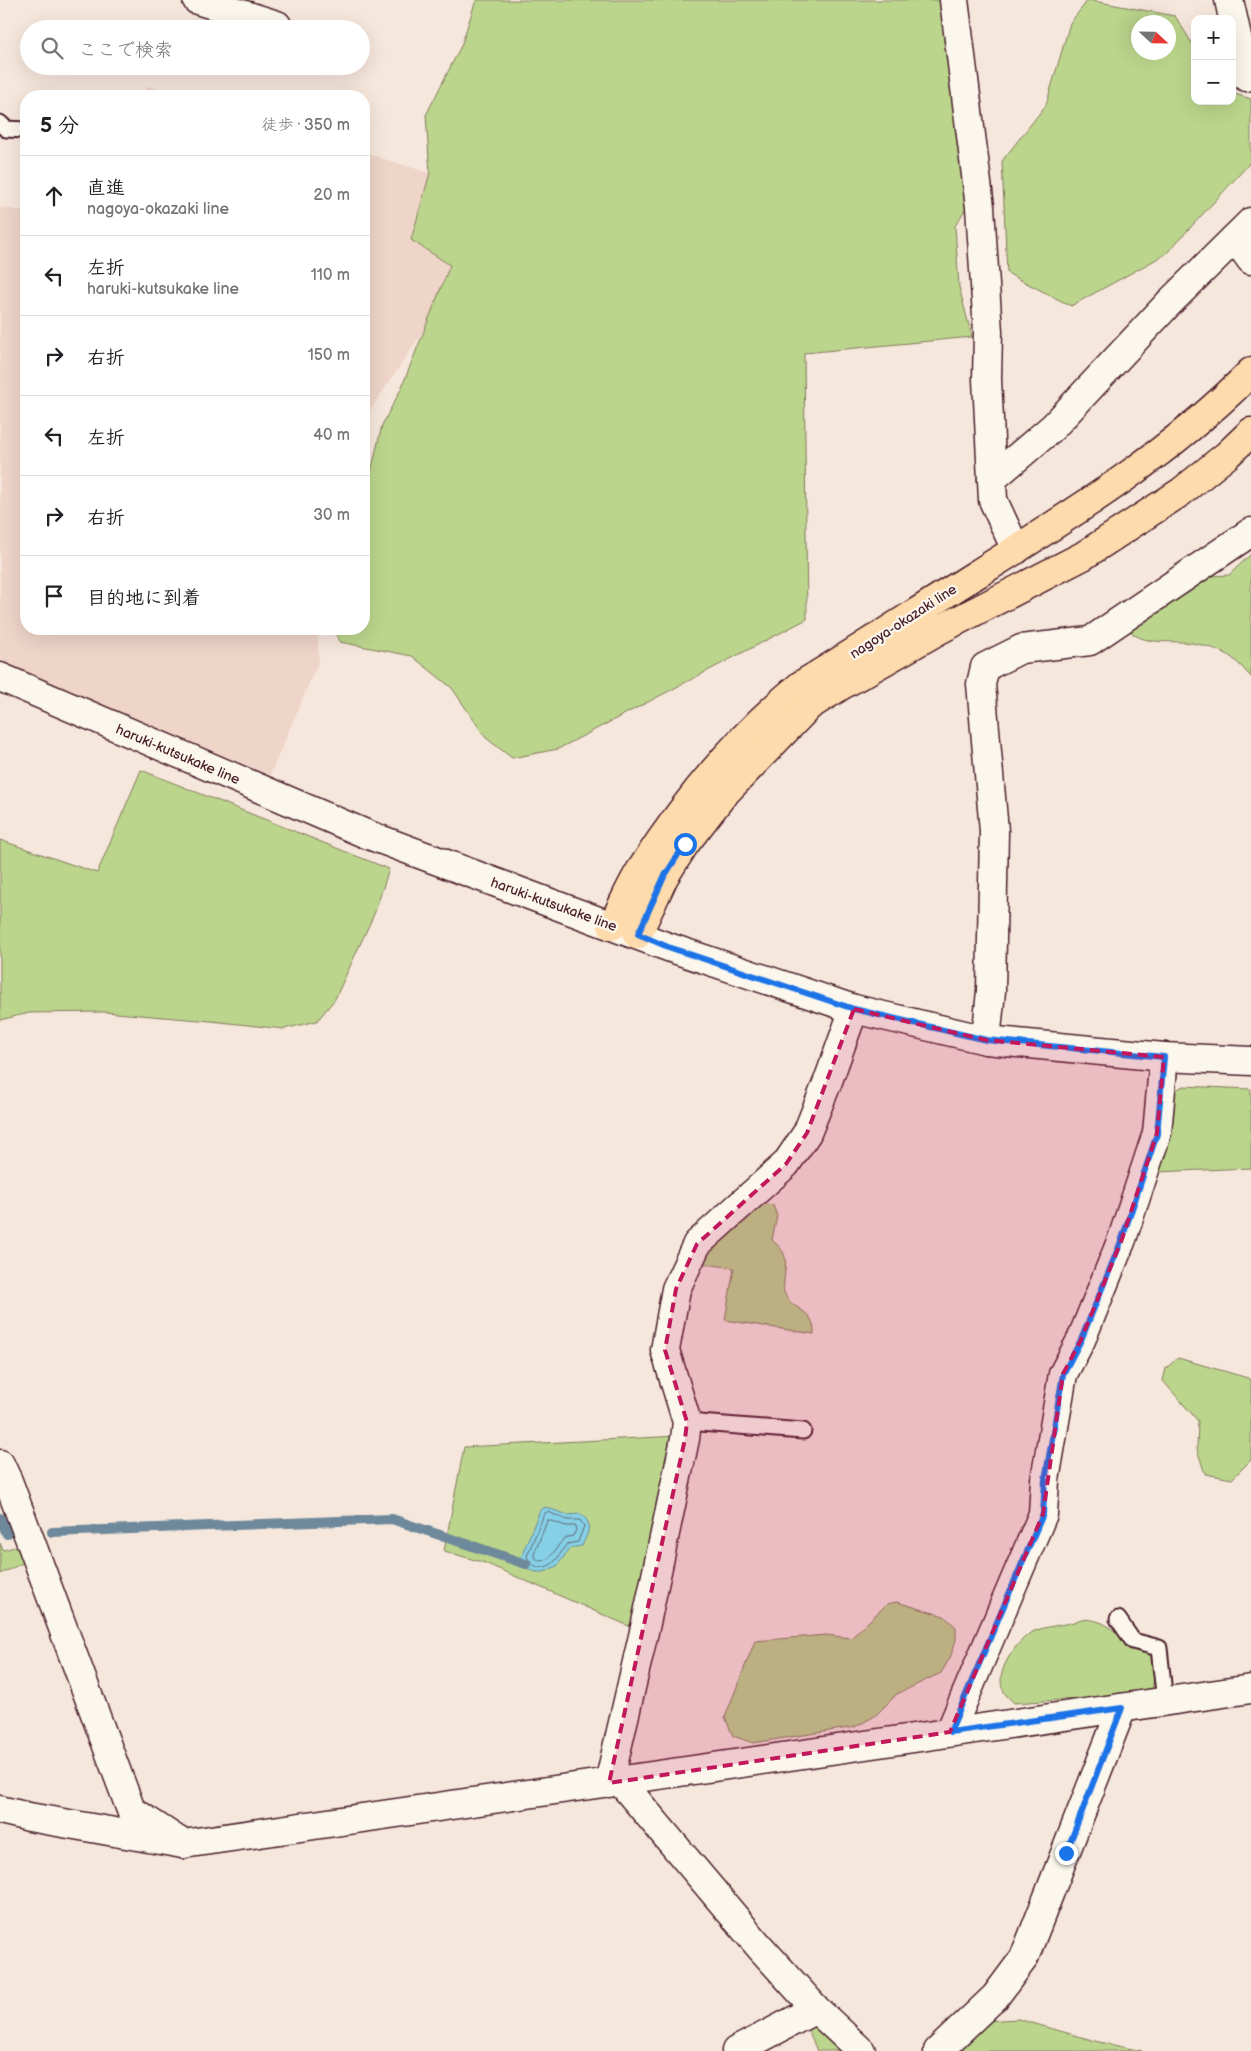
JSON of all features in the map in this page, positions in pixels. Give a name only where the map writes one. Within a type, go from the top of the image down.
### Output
[{"type":"main road","name":"nagoya-okazaki line","points":[[612,926],[641,870],[699,787],[769,712],[801,685],[1052,528],[1136,470],[1232,392],[1251,372]]},
{"type":"main road","name":"nagoya-okazaki line","points":[[638,934],[664,877],[685,844],[723,795],[809,706],[939,630],[1083,556],[1181,492],[1251,432]]},
{"type":"street","points":[[196,0],[261,20]]},
{"type":"street","points":[[954,0],[980,207],[988,332],[987,379],[993,500],[1016,550]]},
{"type":"street","points":[[1229,0],[1246,77]]},
{"type":"street","points":[[992,479],[1053,427],[1169,303],[1243,230],[1251,260]]},
{"type":"street","points":[[986,1040],[992,991],[994,831],[982,684],[985,667],[1021,649],[1090,640],[1251,532]]},
{"type":"street","name":"haruki-kutsukake line","points":[[0,677],[366,834],[704,959],[854,1009],[986,1040],[1164,1057],[1251,1061]]},
{"type":"street","points":[[615,1782],[685,1439],[687,1422],[665,1350],[676,1289],[697,1244],[786,1164],[807,1133],[854,1009]]},
{"type":"street","points":[[950,1732],[1043,1514],[1045,1480],[1063,1374],[1081,1340],[1122,1239],[1157,1134],[1164,1057]]},
{"type":"street","points":[[0,1464],[8,1481],[130,1810],[183,1844]]},
{"type":"street","points":[[0,1810],[29,1817],[183,1844],[1251,1689]]},
{"type":"street","points":[[938,2051],[995,1997],[1024,1958],[1122,1708]]},
{"type":"street","points":[[615,1782],[816,2009],[861,2051]]},
{"type":"street","points":[[736,2051],[816,2009]]},
{"type":"lane","points":[[0,124],[6,129],[20,130]]},
{"type":"lane","points":[[687,1422],[803,1431]]},
{"type":"lane","points":[[1118,1619],[1133,1641],[1158,1648],[1164,1702]]},
{"type":"highlighted area","points":[[854,1009],[986,1040],[1164,1057],[1157,1133],[1122,1239],[1081,1340],[1063,1374],[1043,1514],[950,1732],[609,1783],[685,1439],[687,1422],[665,1350],[676,1289],[697,1244],[786,1164],[807,1133]]},
{"type":"shaded area","points":[[147,86],[160,90],[146,90]]},
{"type":"shaded area","points":[[370,155],[430,173],[411,240],[450,265],[428,324],[370,411]]},
{"type":"shaded area","points":[[0,207],[20,211],[20,635],[317,635],[319,660],[270,775],[0,661]]},
{"type":"green space","points":[[476,0],[944,0],[968,205],[955,226],[959,287],[972,337],[804,353],[807,619],[558,749],[512,758],[486,738],[452,688],[412,656],[340,642],[337,635],[370,635],[370,476],[382,425],[401,389],[450,265],[411,240],[430,173],[426,115],[461,46]]},
{"type":"green space","points":[[1088,0],[1170,15],[1131,15],[1131,60],[1176,60],[1176,18],[1191,42],[1191,105],[1236,105],[1236,94],[1251,99],[1251,158],[1249,164],[1166,254],[1071,306],[1007,273],[1002,161],[1046,105],[1070,23]]},
{"type":"green space","points":[[1251,554],[1251,677],[1232,658],[1218,650],[1189,643],[1144,639],[1138,637],[1127,628],[1209,576],[1229,575]]},
{"type":"green space","points":[[141,770],[389,869],[375,912],[335,999],[317,1021],[284,1029],[104,1012],[29,1013],[0,1020],[0,840],[97,873]]},
{"type":"green space","points":[[1183,1086],[1251,1089],[1251,1168],[1156,1172],[1171,1093]]},
{"type":"green space","points":[[758,1203],[773,1205],[777,1216],[772,1240],[781,1249],[786,1262],[784,1292],[792,1303],[811,1319],[814,1334],[725,1320],[734,1268],[699,1263],[704,1246]]},
{"type":"green space","points":[[1178,1358],[1248,1378],[1251,1381],[1251,1460],[1232,1479],[1205,1474],[1197,1449],[1198,1421],[1163,1381],[1166,1368]]},
{"type":"green space","points":[[679,1436],[638,1630],[485,1563],[444,1551],[464,1447]]},
{"type":"green space","points":[[0,1543],[3,1550],[19,1546],[25,1562],[0,1574]]},
{"type":"green space","points":[[897,1602],[944,1616],[956,1627],[956,1640],[950,1658],[941,1673],[897,1694],[875,1716],[855,1727],[753,1743],[733,1736],[725,1717],[755,1641],[826,1635],[851,1638],[887,1604]]},
{"type":"green space","points":[[1081,1619],[1103,1623],[1131,1645],[1150,1654],[1155,1666],[1152,1694],[1014,1703],[1004,1692],[1001,1685],[1003,1668],[1012,1652],[1023,1639],[1035,1631]]},
{"type":"green space","points":[[1018,2019],[1099,2042],[1142,2051],[951,2051],[983,2021]]},
{"type":"green space","points":[[815,2020],[850,2051],[817,2051],[805,2022]]},
{"type":"water","points":[[545,1507],[568,1515],[580,1514],[585,1517],[589,1525],[588,1533],[582,1546],[570,1548],[557,1566],[544,1572],[536,1572],[528,1569],[521,1557],[540,1510]]},
{"type":"waterway","points":[[0,1518],[7,1534]]},
{"type":"waterway","points":[[52,1532],[392,1519],[526,1564]]},
{"type":"route","points":[[685,844],[664,877],[638,934],[668,947],[854,1009],[986,1040],[1164,1057],[1157,1134],[1122,1239],[1081,1340],[1063,1374],[1045,1480],[1043,1514],[950,1732],[1122,1708],[1066,1853]]}]
